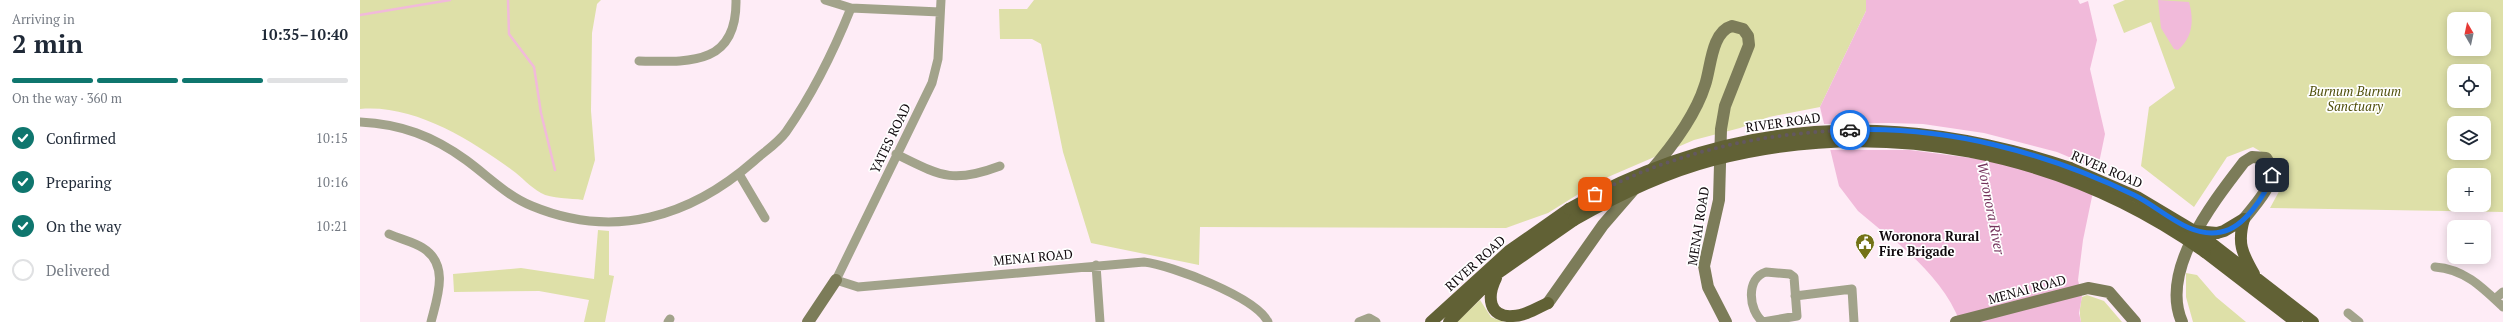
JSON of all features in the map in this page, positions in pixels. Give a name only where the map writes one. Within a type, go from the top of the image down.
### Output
[{"type":"main road","name":"RIVER ROAD","points":[[1431,322],[1509,251],[1572,214],[1632,176],[1709,150],[1778,135],[1869,129],[1944,136],[1989,144],[2040,158],[2088,175],[2125,191],[2194,231],[2313,322]]},
{"type":"main road","name":"RIVER ROAD","points":[[1448,322],[1498,273],[1572,214],[1644,184],[1712,160],[1809,143],[1855,140],[1902,142],[1971,151],[2054,174],[2137,209],[2211,243],[2296,322]]},
{"type":"main road","points":[[2211,243],[2224,231],[2244,219]]},
{"type":"main road","points":[[2244,219],[2240,238],[2241,245],[2255,277]]},
{"type":"main road","points":[[1498,273],[1489,297],[1492,307],[1497,314],[1514,316],[1529,312],[1548,303]]},
{"type":"main road","points":[[1527,322],[1543,311],[1548,303]]},
{"type":"street","points":[[639,61],[681,62],[706,57],[727,43],[736,15],[736,0]]},
{"type":"street","points":[[825,0],[850,8],[940,12]]},
{"type":"street","name":"YATES ROAD","points":[[836,280],[896,154],[932,83],[938,59],[941,0]]},
{"type":"street","points":[[360,122],[382,123],[434,138],[497,185],[532,206],[566,216],[602,222],[637,220],[665,215],[689,205],[739,174],[785,133],[828,64],[850,8]]},
{"type":"street","name":"MENAI ROAD","points":[[1548,303],[1603,225],[1663,156],[1681,131],[1705,87],[1719,38],[1724,29],[1736,26],[1746,32],[1749,45],[1724,112],[1718,165],[1718,200],[1704,266],[1708,287],[1726,322]]},
{"type":"street","points":[[896,154],[936,173],[948,176],[982,173],[1000,166]]},
{"type":"street","points":[[2182,322],[2177,306],[2177,284],[2180,270],[2208,211],[2244,162],[2252,157],[2266,158],[2272,165],[2272,175],[2268,185],[2244,219]]},
{"type":"street","points":[[739,174],[764,218]]},
{"type":"street","points":[[389,234],[424,248],[435,260],[441,275],[431,322]]},
{"type":"street","name":"MENAI ROAD","points":[[836,280],[858,287],[1144,262],[1180,270],[1246,301],[1258,310],[1268,322]]},
{"type":"street","points":[[1096,265],[1100,322]]},
{"type":"street","points":[[2434,267],[2448,268],[2476,281],[2503,307]]},
{"type":"street","points":[[1766,272],[1790,274],[1794,277],[1795,296],[1798,316],[1763,322],[1757,318],[1751,304],[1753,284],[1760,274],[1766,272]]},
{"type":"street","points":[[808,322],[836,280]]},
{"type":"street","name":"MENAI ROAD","points":[[1956,322],[2082,289],[2093,288],[2109,292],[2135,322]]},
{"type":"street","points":[[1795,296],[1852,289],[1854,322]]},
{"type":"street","points":[[2495,299],[2503,292]]},
{"type":"street","points":[[2348,313],[2359,322]]},
{"type":"street","points":[[1358,322],[1369,318],[1376,322]]},
{"type":"green space","points":[[360,0],[601,0],[597,4],[592,33],[591,111],[595,160],[583,200],[556,197],[541,193],[479,147],[441,126],[401,112],[380,109],[360,109]]},
{"type":"green space","points":[[1034,0],[1866,0],[1866,11],[1820,107],[1769,117],[1740,128],[1694,140],[1601,180],[1548,213],[1506,228],[1200,227],[1199,265],[1091,243],[1063,152],[1041,44],[1032,39],[1000,39],[999,9],[1027,9]]},
{"type":"green space","name":"Burnum Burnum Sanctuary","points":[[2125,0],[2503,0],[2503,212],[2491,212],[2491,168],[2447,168],[2447,211],[2270,208],[2283,184],[2280,163],[2253,147],[2227,157],[2194,207],[2141,166],[2149,107],[2175,88],[2151,22],[2124,33],[2113,5]]},
{"type":"green space","points":[[598,230],[609,231],[609,275],[614,276],[605,322],[584,322],[589,300],[539,291],[454,292],[453,274],[521,268],[594,279]]},
{"type":"green space","points":[[2186,273],[2197,275],[2216,297],[2246,322],[2193,322],[2186,297]]},
{"type":"green space","points":[[2087,295],[2104,301],[2122,322],[2081,322],[2080,310],[2082,297]]},
{"type":"green space","points":[[1480,300],[1491,317],[1504,322],[1457,322]]},
{"type":"water","name":"Woronora River","points":[[1866,0],[2078,0],[2080,4],[2088,1],[2097,40],[2090,69],[2105,134],[2083,240],[2078,280],[2082,297],[2079,313],[2081,322],[1960,322],[1948,298],[1932,276],[1893,239],[1889,242],[1880,234],[1882,231],[1858,211],[1839,186],[1820,107],[1866,11]]},
{"type":"water","points":[[2158,0],[2189,2],[2192,15],[2191,28],[2187,40],[2178,50],[2174,49],[2161,28]]},
{"type":"pier","points":[[1823,124],[1923,124],[1984,133],[2057,152],[2100,170],[2095,194],[2041,175],[1994,161],[1910,150],[1830,150]]},
{"type":"waterway","points":[[360,15],[450,0]]},
{"type":"waterway","points":[[508,0],[509,34],[534,67],[541,113],[555,170]]},
{"type":"way so far","points":[[1595,194],[1632,176],[1658,166],[1724,146],[1778,135],[1850,130]]},
{"type":"place","name":"Woronora Rural Fire Brigade","points":[[1865,260]]},
{"type":"route","points":[[1850,130],[1869,129],[1927,133],[1980,142],[2019,152],[2070,168],[2120,188],[2152,205],[2194,231],[2221,233],[2244,219],[2268,185],[2272,175]]}]
